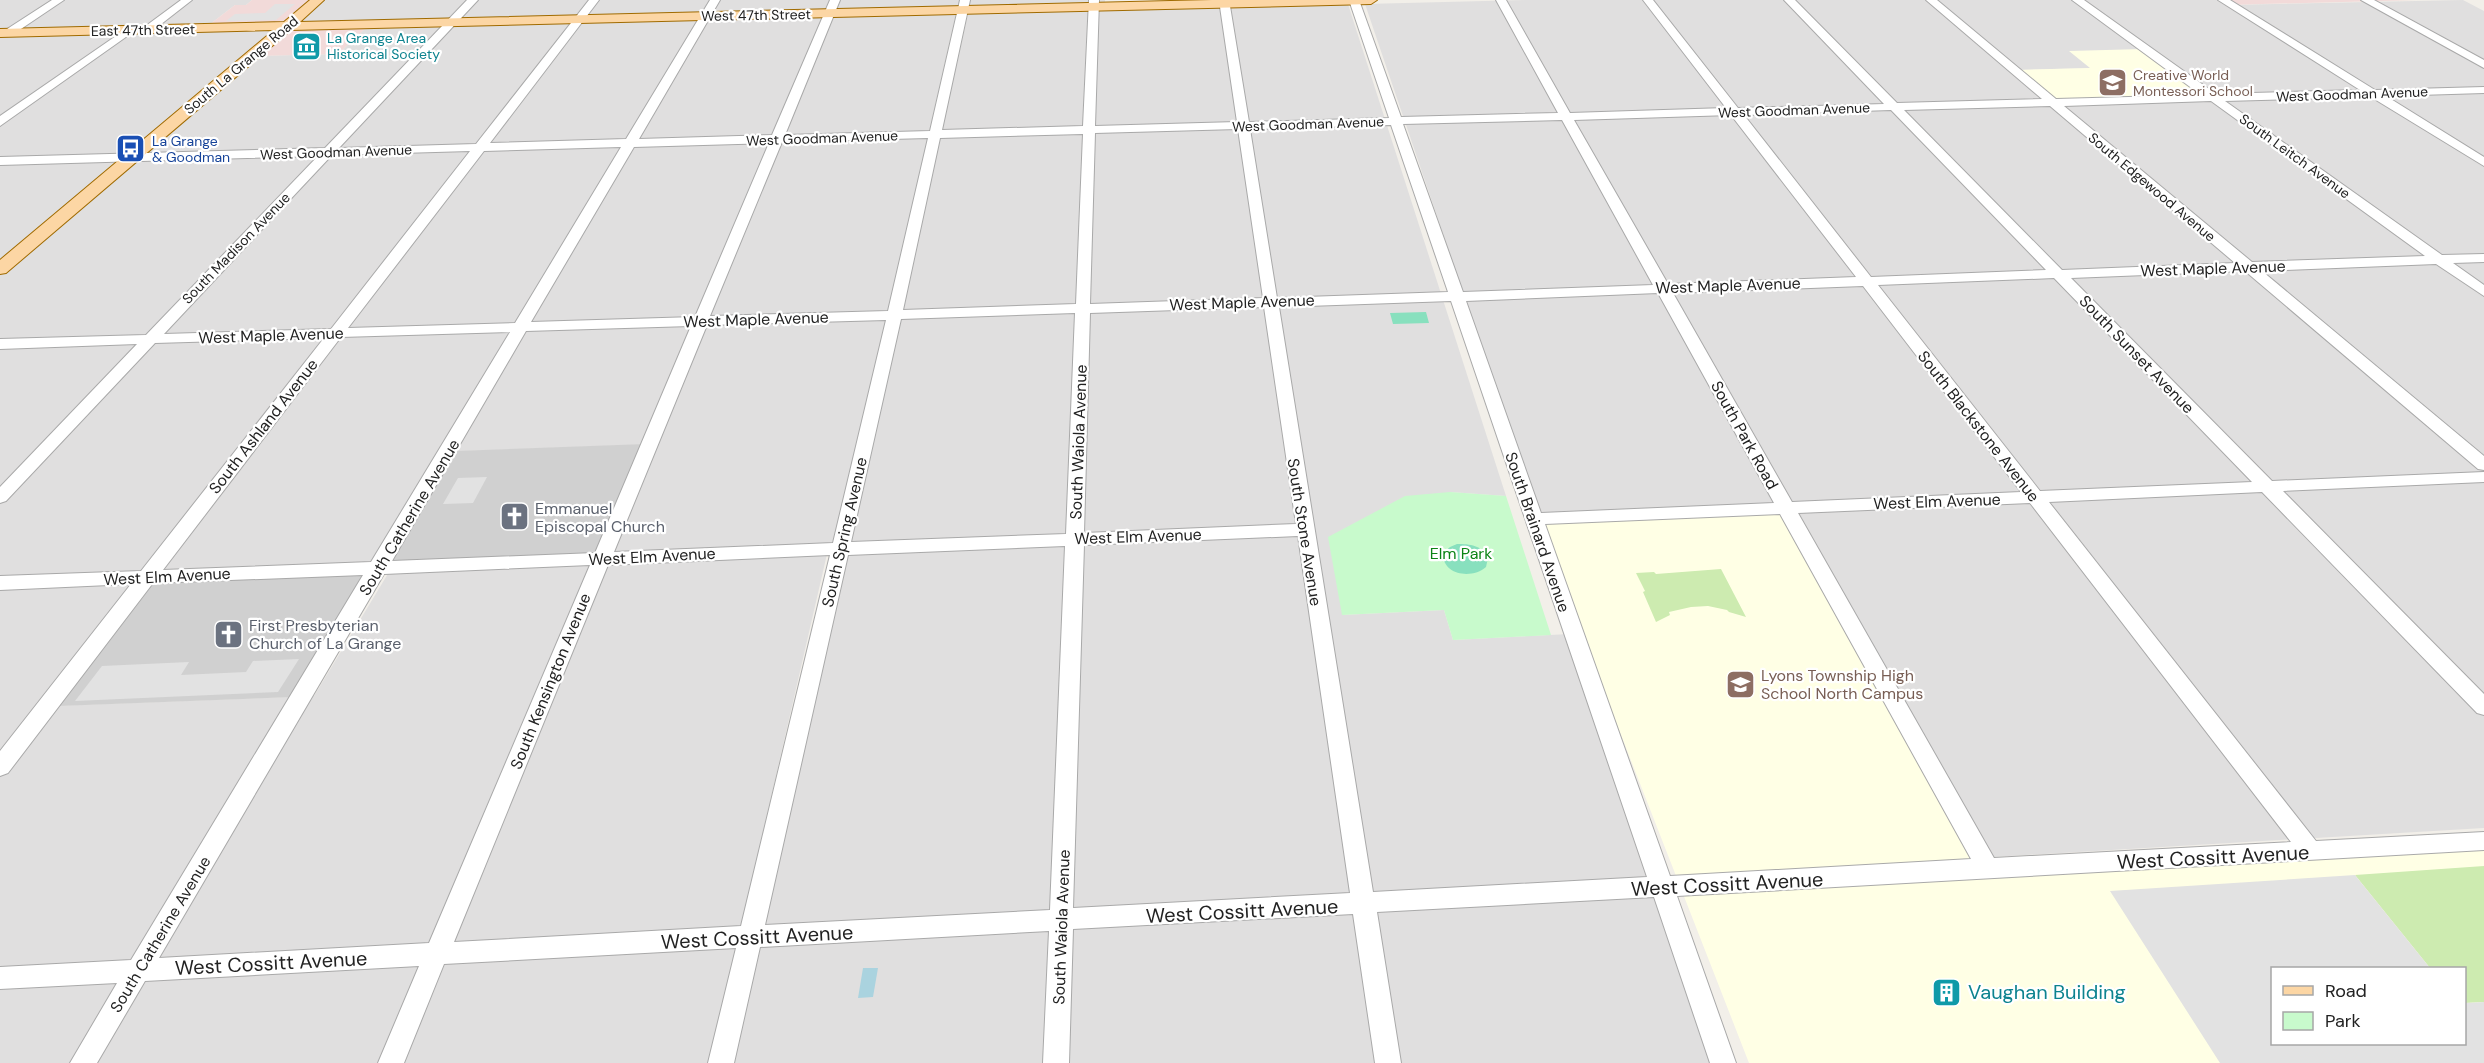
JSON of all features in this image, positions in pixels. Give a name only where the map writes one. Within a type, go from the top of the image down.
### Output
[{"type":"main road","name":"South La Grange Road","points":[[0,269],[318,0]]},
{"type":"main road","name":"West 47th Street","points":[[286,27],[705,16],[832,7],[1371,0]]},
{"type":"main road","name":"East 47th Street","points":[[4,33],[286,27]]},
{"type":"street","points":[[4,33],[59,0]]},
{"type":"street","points":[[147,30],[188,0]]},
{"type":"street","name":"South Madison Avenue","points":[[0,497],[473,0]]},
{"type":"street","name":"South Ashland Avenue","points":[[0,767],[594,0]]},
{"type":"street","name":"South Catherine Avenue","points":[[83,1063],[715,0]]},
{"type":"street","name":"South Brainard Avenue","points":[[1354,0],[1723,1063]]},
{"type":"street","name":"South Park Road","points":[[1501,0],[1989,870]]},
{"type":"street","name":"South Blackstone Avenue","points":[[1648,0],[2311,851]]},
{"type":"street","name":"South Sunset Avenue","points":[[1789,0],[2484,707]]},
{"type":"street","name":"South Edgewood Avenue","points":[[1931,0],[2484,465]]},
{"type":"street","name":"South Leitch Avenue","points":[[2077,0],[2484,292]]},
{"type":"street","points":[[2223,0],[2484,162]]},
{"type":"street","points":[[2366,0],[2484,65]]},
{"type":"street","name":"South Stone Avenue","points":[[1224,2],[1388,1063]]},
{"type":"street","name":"South Waiola Avenue","points":[[1056,1063],[1093,3]]},
{"type":"street","name":"South Spring Avenue","points":[[721,1063],[895,314],[964,5]]},
{"type":"street","name":"South Kensington Avenue","points":[[391,1063],[832,7]]},
{"type":"street","points":[[0,122],[129,30]]},
{"type":"street","name":"West Goodman Avenue","points":[[0,161],[2484,90]]},
{"type":"street","name":"West Maple Avenue","points":[[0,344],[1456,296],[2484,258]]},
{"type":"street","name":"West Elm Avenue","points":[[1533,519],[2484,477]]},
{"type":"street","name":"West Elm Avenue","points":[[0,583],[840,547],[1304,530]]},
{"type":"street","name":"West Cossitt Avenue","points":[[0,978],[2484,841]]},
{"type":"shaded area","points":[[0,0],[252,0],[246,5],[235,5],[205,28],[0,32]]},
{"type":"shaded area","points":[[252,0],[312,0],[281,26],[205,28],[235,5],[246,5]]},
{"type":"shaded area","points":[[319,0],[1105,0],[1105,4],[290,25]]},
{"type":"shaded area","points":[[1525,0],[1927,0],[2484,470],[2484,828],[1993,857],[1793,503],[1538,514],[1365,4]]},
{"type":"shaded area","points":[[1934,0],[2218,0],[2226,5],[2463,0],[2484,11],[2484,462],[2055,102],[2209,97],[2070,51],[2092,68],[2017,70]]},
{"type":"shaded area","points":[[2218,0],[2416,0],[2226,5]]},
{"type":"shaded area","points":[[275,4],[295,4],[276,20],[226,21],[235,14],[265,13]]},
{"type":"shaded area","points":[[1348,4],[1506,496],[1450,492],[1342,615],[1444,610],[1453,640],[1570,634],[1716,1063],[731,1063],[968,14]]},
{"type":"shaded area","points":[[956,14],[835,545],[611,554],[658,444],[438,452],[373,562],[142,573],[0,759],[0,272],[250,56],[338,54],[369,25]]},
{"type":"shaded area","points":[[369,25],[338,54],[250,56],[283,28]]},
{"type":"shaded area","points":[[282,28],[0,267],[0,34]]},
{"type":"shaded area","name":"Creative World Montessori School","points":[[2143,49],[2210,97],[2055,102],[2017,70],[2090,68],[2069,51]]},
{"type":"shaded area","points":[[645,444],[597,555],[391,562],[456,451]]},
{"type":"shaded area","points":[[487,477],[473,503],[443,504],[458,478]]},
{"type":"shaded area","name":"Lyons Township High School North Campus","points":[[1781,510],[1987,874],[2484,846],[2484,1063],[1749,1063],[1538,522]]},
{"type":"shaded area","points":[[827,554],[710,1063],[0,1063],[0,774],[51,706],[314,696],[389,572]]},
{"type":"shaded area","points":[[369,572],[293,697],[59,706],[153,582]]},
{"type":"shaded area","points":[[299,659],[278,692],[75,701],[102,666],[189,662],[181,675],[246,672],[253,661]]},
{"type":"shaded area","points":[[2355,875],[2429,967],[2271,967],[2271,1045],[2466,1045],[2466,1003],[2484,1002],[2484,1063],[2220,1063],[2110,891]]},
{"type":"green space","points":[[1426,312],[1429,323],[1393,324],[1390,313]]},
{"type":"green space","name":"Elm Park","points":[[1450,492],[1506,496],[1551,635],[1453,640],[1444,610],[1342,615],[1328,537],[1405,496]]},
{"type":"green space","points":[[1457,544],[1471,545],[1482,550],[1488,558],[1486,567],[1466,574],[1447,567],[1443,553]]},
{"type":"green space","points":[[1721,569],[1746,617],[1708,606],[1669,612],[1670,615],[1656,622],[1636,573],[1654,572],[1656,574]]},
{"type":"green space","points":[[2484,866],[2484,1002],[2466,1003],[2466,967],[2429,967],[2355,875]]},
{"type":"water","points":[[863,968],[878,968],[873,997],[858,998]]},
{"type":"place","name":"La Grange Area Historical Society","points":[[306,46]]},
{"type":"place","name":"Creative World Montessori School","points":[[2112,83]]},
{"type":"place","name":"La Grange & Goodman","points":[[131,149]]},
{"type":"place","name":"Emmanuel Episcopal Church","points":[[514,517]]},
{"type":"place","name":"First Presbyterian Church of La Grange","points":[[228,634]]},
{"type":"place","name":"Lyons Township High School North Campus","points":[[1740,684]]},
{"type":"place","name":"Vaughan Building","points":[[1947,992]]}]
